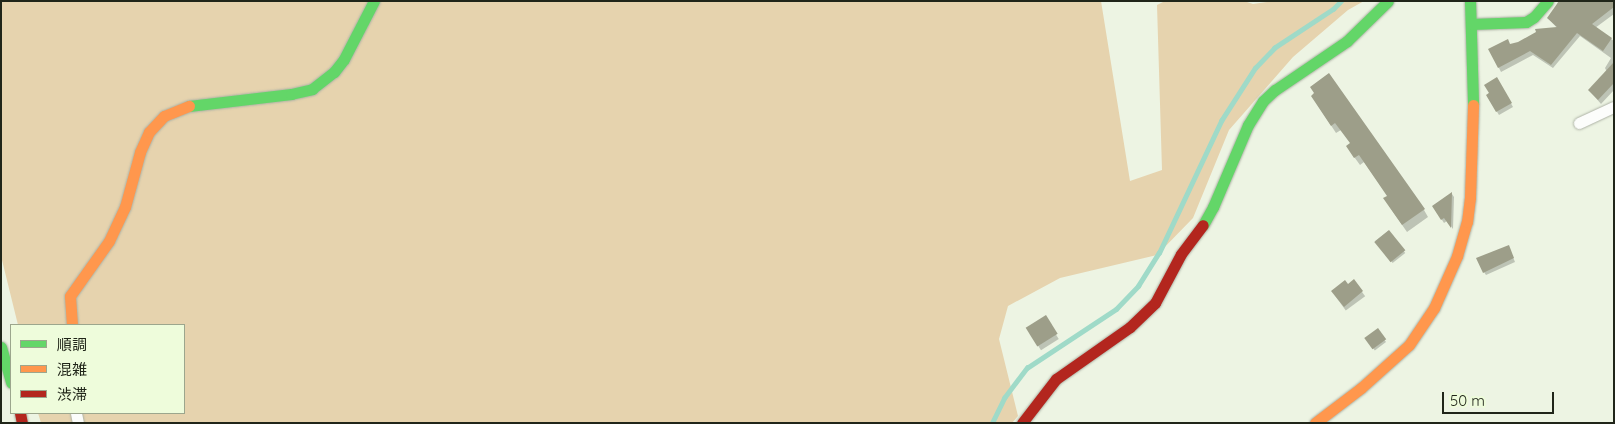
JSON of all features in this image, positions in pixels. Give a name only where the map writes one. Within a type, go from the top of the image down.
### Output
[{"type":"street","points":[[72,324],[70,296],[110,241],[125,206],[140,152],[149,132],[164,116],[184,107],[291,94],[312,89],[334,72],[344,58],[374,1]]},
{"type":"street","points":[[1022,423],[1056,379],[1130,327],[1155,303],[1181,254],[1199,232],[1213,207],[1248,126],[1263,101],[1347,40],[1388,1]]},
{"type":"street","points":[[1315,423],[1360,388],[1408,345],[1434,308],[1458,256],[1467,222],[1470,197],[1473,93],[1470,1]]},
{"type":"street","points":[[1471,24],[1526,22],[1534,17],[1548,1]]},
{"type":"street","points":[[1579,123],[1614,107]]},
{"type":"street","points":[[1,347],[10,379]]},
{"type":"shaded area","points":[[1,1],[1101,1],[1130,181],[1162,170],[1157,5],[1165,1],[1244,1],[1253,4],[1273,1],[1364,1],[1348,10],[1293,57],[1229,130],[1193,218],[1157,255],[1060,278],[1008,306],[999,339],[1018,416],[1012,423],[41,423],[38,414],[185,414],[185,324],[18,324],[1,256]]},
{"type":"building","points":[[1559,1],[1614,1],[1614,7],[1592,24],[1612,38],[1603,51],[1577,33],[1551,65],[1530,51],[1498,68],[1488,49],[1508,39],[1510,44],[1518,42],[1536,32],[1535,29],[1557,27],[1547,18]]},
{"type":"building","points":[[1614,62],[1614,83],[1598,100],[1588,90]]},
{"type":"building","points":[[1329,73],[1425,209],[1402,225],[1383,198],[1387,196],[1359,155],[1354,158],[1346,146],[1350,143],[1335,123],[1331,126],[1311,96],[1314,93],[1310,87]]},
{"type":"building","points":[[1497,77],[1512,103],[1496,112],[1486,95],[1489,93],[1484,85]]},
{"type":"building","points":[[1452,192],[1451,228],[1444,218],[1441,220],[1432,206]]},
{"type":"building","points":[[1389,230],[1405,250],[1391,262],[1374,242]]},
{"type":"building","points":[[1509,245],[1514,258],[1483,273],[1476,258]]},
{"type":"building","points":[[1354,279],[1363,291],[1344,307],[1331,291],[1345,280],[1348,284]]},
{"type":"building","points":[[1046,315],[1058,334],[1037,346],[1026,328]]},
{"type":"building","points":[[1378,328],[1386,339],[1372,349],[1364,338]]},
{"type":"waterway","points":[[992,423],[1004,398],[1027,368],[1116,309],[1138,286],[1159,253],[1221,121],[1255,68],[1274,48],[1333,9],[1341,1]]},
{"type":"traffic: fast","points":[[189,106],[291,94],[312,89],[334,72],[344,59],[374,1]]},
{"type":"traffic: fast","points":[[1203,225],[1213,207],[1248,125],[1263,101],[1275,90],[1347,41],[1388,1]]},
{"type":"traffic: fast","points":[[1470,1],[1473,105]]},
{"type":"traffic: fast","points":[[1471,24],[1526,22],[1534,17],[1548,1]]},
{"type":"traffic: fast","points":[[1,347],[10,379]]},
{"type":"traffic: slow","points":[[1315,423],[1361,388],[1409,345],[1434,308],[1457,256],[1467,222],[1470,197],[1473,105]]},
{"type":"traffic: slow","points":[[72,324],[70,296],[109,241],[125,207],[140,152],[149,132],[164,116],[189,106]]},
{"type":"traffic: jam","points":[[1022,423],[1056,379],[1130,327],[1155,303],[1181,254],[1203,225]]},
{"type":"traffic: jam","points":[[20,414],[22,423]]}]
